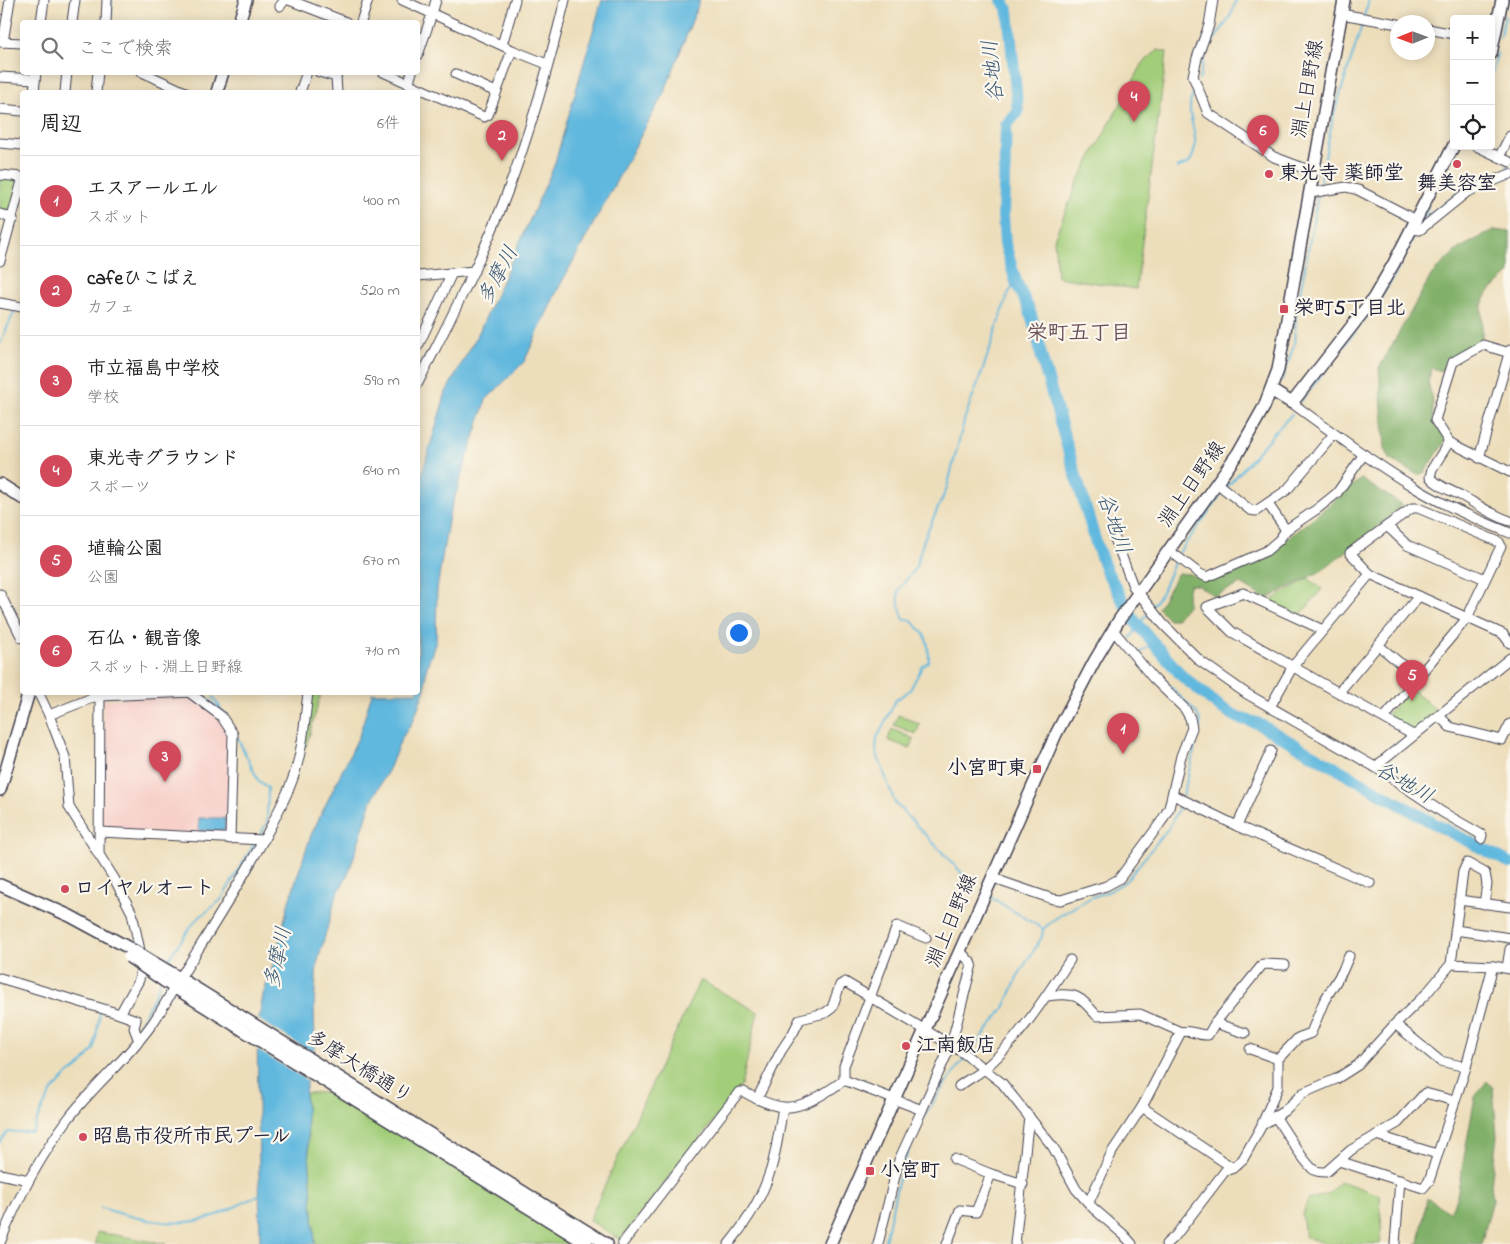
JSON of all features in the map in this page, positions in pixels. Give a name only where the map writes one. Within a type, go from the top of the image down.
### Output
[{"type":"main road","points":[[240,20],[246,0]]},
{"type":"main road","name":"淵上日野線","points":[[830,1244],[1056,734],[1113,630],[1218,484],[1264,407],[1278,370],[1344,0]]},
{"type":"main road","points":[[1495,33],[1504,8]]},
{"type":"main road","points":[[218,90],[222,75]]},
{"type":"main road","points":[[1271,390],[1292,403],[1373,299],[1414,225],[1452,150]]},
{"type":"main road","points":[[0,484],[20,497]]},
{"type":"main road","points":[[1,787],[28,695]]},
{"type":"main road","name":"多摩大橋通り","points":[[0,885],[50,906],[89,928],[607,1244]]},
{"type":"main road","name":"多摩大橋通り","points":[[179,984],[587,1244]]},
{"type":"street","points":[[10,0],[2,42],[20,43]]},
{"type":"street","points":[[41,20],[44,0]]},
{"type":"street","points":[[72,20],[75,0]]},
{"type":"street","points":[[106,20],[107,0]]},
{"type":"street","points":[[289,0],[341,20]]},
{"type":"street","points":[[362,20],[368,0]]},
{"type":"street","points":[[402,0],[414,3],[432,14],[547,64]]},
{"type":"street","points":[[420,50],[436,0]]},
{"type":"street","points":[[502,46],[515,0]]},
{"type":"street","points":[[420,379],[474,271],[507,194],[550,65],[565,0]]},
{"type":"street","points":[[1214,0],[1209,25],[1197,58],[1193,76],[1208,113],[1274,157],[1314,172]]},
{"type":"street","points":[[1342,14],[1390,23]]},
{"type":"street","points":[[1435,30],[1450,33]]},
{"type":"street","points":[[389,75],[484,116],[488,114],[512,50]]},
{"type":"street","points":[[456,74],[496,92]]},
{"type":"street","points":[[65,90],[67,75]]},
{"type":"street","points":[[96,90],[98,75]]},
{"type":"street","points":[[148,75],[181,90]]},
{"type":"street","points":[[301,90],[306,75]]},
{"type":"street","points":[[337,75],[337,90]]},
{"type":"street","points":[[408,84],[411,75]]},
{"type":"street","points":[[0,76],[35,76],[34,90]]},
{"type":"street","points":[[0,109],[20,111]]},
{"type":"street","points":[[1499,157],[1510,136]]},
{"type":"street","points":[[0,143],[20,145]]},
{"type":"street","points":[[1484,150],[1510,162]]},
{"type":"street","points":[[1310,193],[1336,187],[1358,190],[1420,230],[1466,192],[1510,174]]},
{"type":"street","points":[[0,175],[20,177]]},
{"type":"street","points":[[0,261],[20,189]]},
{"type":"street","points":[[0,214],[13,219]]},
{"type":"street","points":[[420,276],[474,271]]},
{"type":"street","points":[[420,342],[452,273]]},
{"type":"street","points":[[0,303],[20,304]]},
{"type":"street","points":[[1479,458],[1510,352],[1483,345],[1453,362],[1435,420],[1449,442],[1479,458],[1510,472]]},
{"type":"street","points":[[1292,403],[1334,434],[1418,490],[1448,506],[1510,533]]},
{"type":"street","points":[[1218,484],[1250,510],[1256,511],[1287,490],[1334,434]]},
{"type":"street","points":[[1449,442],[1432,469],[1431,479],[1442,487],[1496,516],[1510,521]]},
{"type":"street","points":[[1170,551],[1200,574],[1207,577],[1266,551],[1279,540],[1286,530],[1337,493],[1364,454]]},
{"type":"street","points":[[1268,504],[1286,530]]},
{"type":"street","points":[[1384,718],[1467,618],[1501,546],[1499,542],[1418,508],[1412,508],[1350,553],[1370,574],[1467,618],[1503,634],[1510,643]]},
{"type":"street","points":[[1387,526],[1407,545],[1485,579]]},
{"type":"street","points":[[1112,532],[1138,595],[1172,634],[1200,661],[1236,687],[1375,766],[1442,812],[1482,835],[1481,839]]},
{"type":"street","points":[[1270,707],[1293,666],[1370,574]]},
{"type":"street","points":[[1323,630],[1243,593],[1207,607],[1232,632],[1413,735]]},
{"type":"street","points":[[0,594],[20,634]]},
{"type":"street","points":[[1340,692],[1419,596]]},
{"type":"street","points":[[992,876],[1003,882],[1061,900],[1106,886],[1119,879],[1161,822],[1169,808],[1179,798],[1180,756],[1192,728],[1190,718],[1185,709],[1153,678],[1113,630]]},
{"type":"street","points":[[1378,645],[1418,678]]},
{"type":"street","points":[[1375,766],[1510,658]]},
{"type":"street","points":[[39,695],[65,757],[69,807],[115,880],[132,913],[142,960],[139,980],[120,1014]]},
{"type":"street","points":[[49,715],[92,698],[120,695]]},
{"type":"street","points":[[195,695],[221,716],[233,734],[230,839]]},
{"type":"street","points":[[0,1243],[16,1204],[29,1180],[69,1118],[136,1035],[152,1024],[179,984],[186,969],[240,883],[259,840],[290,786],[296,771],[308,695]]},
{"type":"street","points":[[99,856],[100,696]]},
{"type":"street","points":[[1439,716],[1450,727],[1502,740],[1510,724]]},
{"type":"street","points":[[1237,826],[1271,751]]},
{"type":"street","points":[[1179,798],[1237,826],[1370,883]]},
{"type":"street","points":[[100,832],[259,840]]},
{"type":"street","points":[[1262,1124],[1284,1111],[1303,1093],[1336,1079],[1358,1065],[1395,1024],[1426,994],[1451,964],[1463,872],[1467,863],[1485,873],[1487,884],[1484,904]]},
{"type":"street","points":[[1459,900],[1510,907]]},
{"type":"street","points":[[844,1080],[844,1066],[897,926],[926,938]]},
{"type":"street","points":[[1455,930],[1510,938]]},
{"type":"street","points":[[1451,964],[1493,966],[1509,969],[1510,949]]},
{"type":"street","points":[[878,1244],[904,1146],[951,1045],[972,964],[960,951]]},
{"type":"street","points":[[1166,1244],[1176,1235],[1225,1171],[1233,1168],[1243,1159],[1262,1124],[1278,1087],[1278,1059],[1298,1038],[1311,1033],[1324,1001],[1342,972],[1349,956]]},
{"type":"street","points":[[959,1086],[984,1070],[1004,1051],[1047,996],[1070,960]]},
{"type":"street","points":[[1047,996],[1061,994],[1081,998],[1097,1016],[1140,1014],[1181,1032],[1188,1030],[1204,1036],[1208,1035],[1215,1023],[1263,964],[1285,965]]},
{"type":"street","points":[[1339,1161],[1423,1188],[1429,1181],[1466,1067],[1493,966]]},
{"type":"street","points":[[0,978],[136,1020],[136,1035]]},
{"type":"street","points":[[758,1099],[781,1051],[800,1019],[825,1013],[832,1008],[840,985],[845,982],[951,1045],[1002,1083],[1053,1147],[1076,1189],[1132,1244]]},
{"type":"street","points":[[1215,1023],[1245,1032]]},
{"type":"street","points":[[1395,1024],[1440,1060],[1466,1067]]},
{"type":"street","points":[[1089,1202],[1112,1152],[1142,1107],[1181,1032]]},
{"type":"street","points":[[1250,1049],[1278,1059]]},
{"type":"street","points":[[844,1080],[922,1110]]},
{"type":"street","points":[[622,1244],[739,1092],[744,1092],[783,1108],[812,1100],[844,1080]]},
{"type":"street","points":[[1275,1116],[1314,1170],[1326,1172],[1351,1150],[1398,1122],[1425,1093],[1455,1101]]},
{"type":"street","points":[[1142,1107],[1233,1168]]},
{"type":"street","points":[[730,1244],[765,1186],[771,1168],[783,1108]]},
{"type":"street","points":[[1015,1244],[1029,1116]]},
{"type":"street","points":[[1376,1135],[1437,1154]]},
{"type":"street","points":[[954,1159],[1023,1184]]},
{"type":"street","points":[[0,1174],[29,1180]]},
{"type":"street","points":[[947,1244],[960,1210],[976,1212],[992,1174]]},
{"type":"street","points":[[1395,1244],[1400,1180]]},
{"type":"shaded area","points":[[190,696],[218,717],[229,733],[228,833],[224,835],[101,830],[103,699]]},
{"type":"green space","points":[[1158,50],[1167,52],[1136,289],[1057,277],[1054,239],[1078,181],[1143,63]]},
{"type":"green space","points":[[0,178],[16,179],[19,183],[11,215],[0,211]]},
{"type":"green space","points":[[1494,230],[1510,232],[1510,273],[1488,293],[1482,305],[1482,341],[1452,361],[1448,373],[1432,368],[1428,382],[1433,402],[1433,419],[1446,440],[1425,472],[1418,475],[1390,459],[1385,448],[1379,368],[1432,274],[1458,249]]},
{"type":"green space","points":[[1361,479],[1401,504],[1396,513],[1321,571],[1266,599],[1241,584],[1214,596],[1198,585],[1189,585],[1188,604],[1176,619],[1169,619],[1158,608],[1178,573],[1204,579],[1272,551]]},
{"type":"green space","points":[[1308,578],[1322,589],[1300,616],[1270,601]]},
{"type":"green space","points":[[1410,688],[1441,714],[1413,735],[1384,718]]},
{"type":"green space","points":[[311,695],[320,695],[306,747],[304,746]]},
{"type":"green space","points":[[898,715],[920,724],[916,734],[894,725]]},
{"type":"green space","points":[[892,729],[914,739],[910,749],[888,740]]},
{"type":"green space","points":[[700,980],[758,1012],[741,1086],[620,1240],[589,1220]]},
{"type":"green space","points":[[1487,1081],[1493,1088],[1497,1136],[1491,1185],[1493,1200],[1481,1244],[1415,1244],[1419,1243],[1427,1198],[1449,1212],[1456,1201],[1475,1097]]},
{"type":"green space","points":[[341,1092],[575,1237],[572,1244],[315,1244],[305,1093]]},
{"type":"green space","points":[[1340,1181],[1380,1195],[1382,1230],[1380,1244],[1329,1244],[1305,1237],[1302,1215],[1308,1200],[1330,1193]]},
{"type":"green space","points":[[97,1232],[167,1244],[95,1244]]},
{"type":"water","name":"多摩川","points":[[602,0],[700,0],[665,91],[557,291],[524,362],[486,400],[449,515],[437,589],[436,641],[426,670],[425,689],[413,721],[401,739],[390,767],[372,800],[349,872],[336,897],[317,964],[314,1006],[315,1044],[305,1093],[315,1244],[260,1244],[257,1031],[263,995],[275,959],[289,901],[311,835],[359,736],[371,695],[420,695],[420,480],[446,392],[479,332],[554,166]]},
{"type":"water","points":[[199,818],[225,818],[225,830],[199,831]]},
{"type":"pier","points":[[256,1018],[315,1054],[310,1082],[254,1048]]},
{"type":"waterway","points":[[111,20],[112,0]]},
{"type":"waterway","name":"谷地川","points":[[1002,0],[1008,10],[1018,112],[1006,125],[1003,215],[1005,244],[1016,282],[1029,309],[1038,337],[1041,355],[1097,546],[1106,570],[1133,619],[1182,676],[1220,707],[1239,718],[1257,723],[1433,823],[1510,863]]},
{"type":"waterway","points":[[1199,80],[1205,54],[1228,21],[1236,0]]},
{"type":"waterway","points":[[1364,16],[1369,0]]},
{"type":"waterway","points":[[1506,8],[1508,0]]},
{"type":"waterway","points":[[1500,37],[1505,16]]},
{"type":"waterway","points":[[1319,187],[1333,117],[1363,22]]},
{"type":"waterway","points":[[1495,61],[1497,53]]},
{"type":"waterway","points":[[1177,168],[1189,163],[1195,149],[1195,136],[1190,106],[1195,89]]},
{"type":"waterway","points":[[1505,171],[1510,169],[1507,166]]},
{"type":"waterway","points":[[1423,218],[1462,190]]},
{"type":"waterway","points":[[1282,380],[1294,345],[1296,316],[1318,195]]},
{"type":"waterway","points":[[1419,226],[1428,208]]},
{"type":"waterway","points":[[1301,401],[1378,302],[1395,275],[1416,232]]},
{"type":"waterway","points":[[974,888],[895,803],[876,751],[877,738],[896,700],[910,690],[922,667],[929,661],[927,642],[923,633],[909,619],[904,620],[899,605],[898,591],[916,567],[924,539],[947,488],[965,417],[1008,294],[1016,282]]},
{"type":"waterway","points":[[0,344],[14,312]]},
{"type":"waterway","points":[[1227,487],[1292,414]]},
{"type":"waterway","points":[[1178,554],[1224,491]]},
{"type":"waterway","points":[[1153,605],[1162,592],[1176,558]]},
{"type":"waterway","name":"谷地川","points":[[1130,639],[1149,611]]},
{"type":"waterway","points":[[1138,654],[1153,643]]},
{"type":"waterway","points":[[1133,647],[1136,651]]},
{"type":"waterway","points":[[1144,661],[1196,712],[1201,722],[1183,796]]},
{"type":"waterway","points":[[202,695],[224,712],[227,717]]},
{"type":"waterway","points":[[213,697],[220,707]]},
{"type":"waterway","points":[[237,737],[258,780],[268,788],[267,823],[258,838]]},
{"type":"waterway","points":[[1043,929],[1074,907],[1092,897],[1110,891],[1126,881],[1170,826],[1181,803]]},
{"type":"waterway","points":[[166,964],[196,920],[221,900],[254,844]]},
{"type":"waterway","points":[[992,898],[1043,929]]},
{"type":"waterway","points":[[970,1053],[1004,1008],[1019,974],[1042,937],[1043,929]]},
{"type":"waterway","points":[[139,1025],[160,982]]},
{"type":"waterway","points":[[0,1142],[8,1132],[32,1132],[52,1091],[66,1076],[82,1064],[94,1049],[100,1012]]},
{"type":"waterway","points":[[884,1244],[899,1178],[907,1154],[928,1110],[965,1058]]},
{"type":"waterway","points":[[101,1208],[152,1221],[192,1222],[219,1214],[259,1195]]},
{"type":"place","name":"東光寺グラウンド","points":[[1134,122]]},
{"type":"place","name":"石仏・観音像","points":[[1263,156]]},
{"type":"place","name":"cafeひこばえ","points":[[502,161]]},
{"type":"place","name":"舞美容室","points":[[1457,164]]},
{"type":"place","name":"東光寺 薬師堂","points":[[1269,174]]},
{"type":"place","name":"栄町5丁目北","points":[[1284,309]]},
{"type":"place","name":"埴輪公園","points":[[1412,701]]},
{"type":"place","name":"エスアールエル","points":[[1123,754]]},
{"type":"place","name":"小宮町東","points":[[1037,769]]},
{"type":"place","name":"市立福島中学校","points":[[165,782]]},
{"type":"place","name":"ロイヤルオート","points":[[65,889]]},
{"type":"place","name":"江南飯店","points":[[906,1046]]},
{"type":"place","name":"昭島市役所市民プール","points":[[83,1137]]},
{"type":"place","name":"小宮町","points":[[870,1171]]},
{"type":"district","name":"栄町五丁目","points":[[1079,334]]}]
